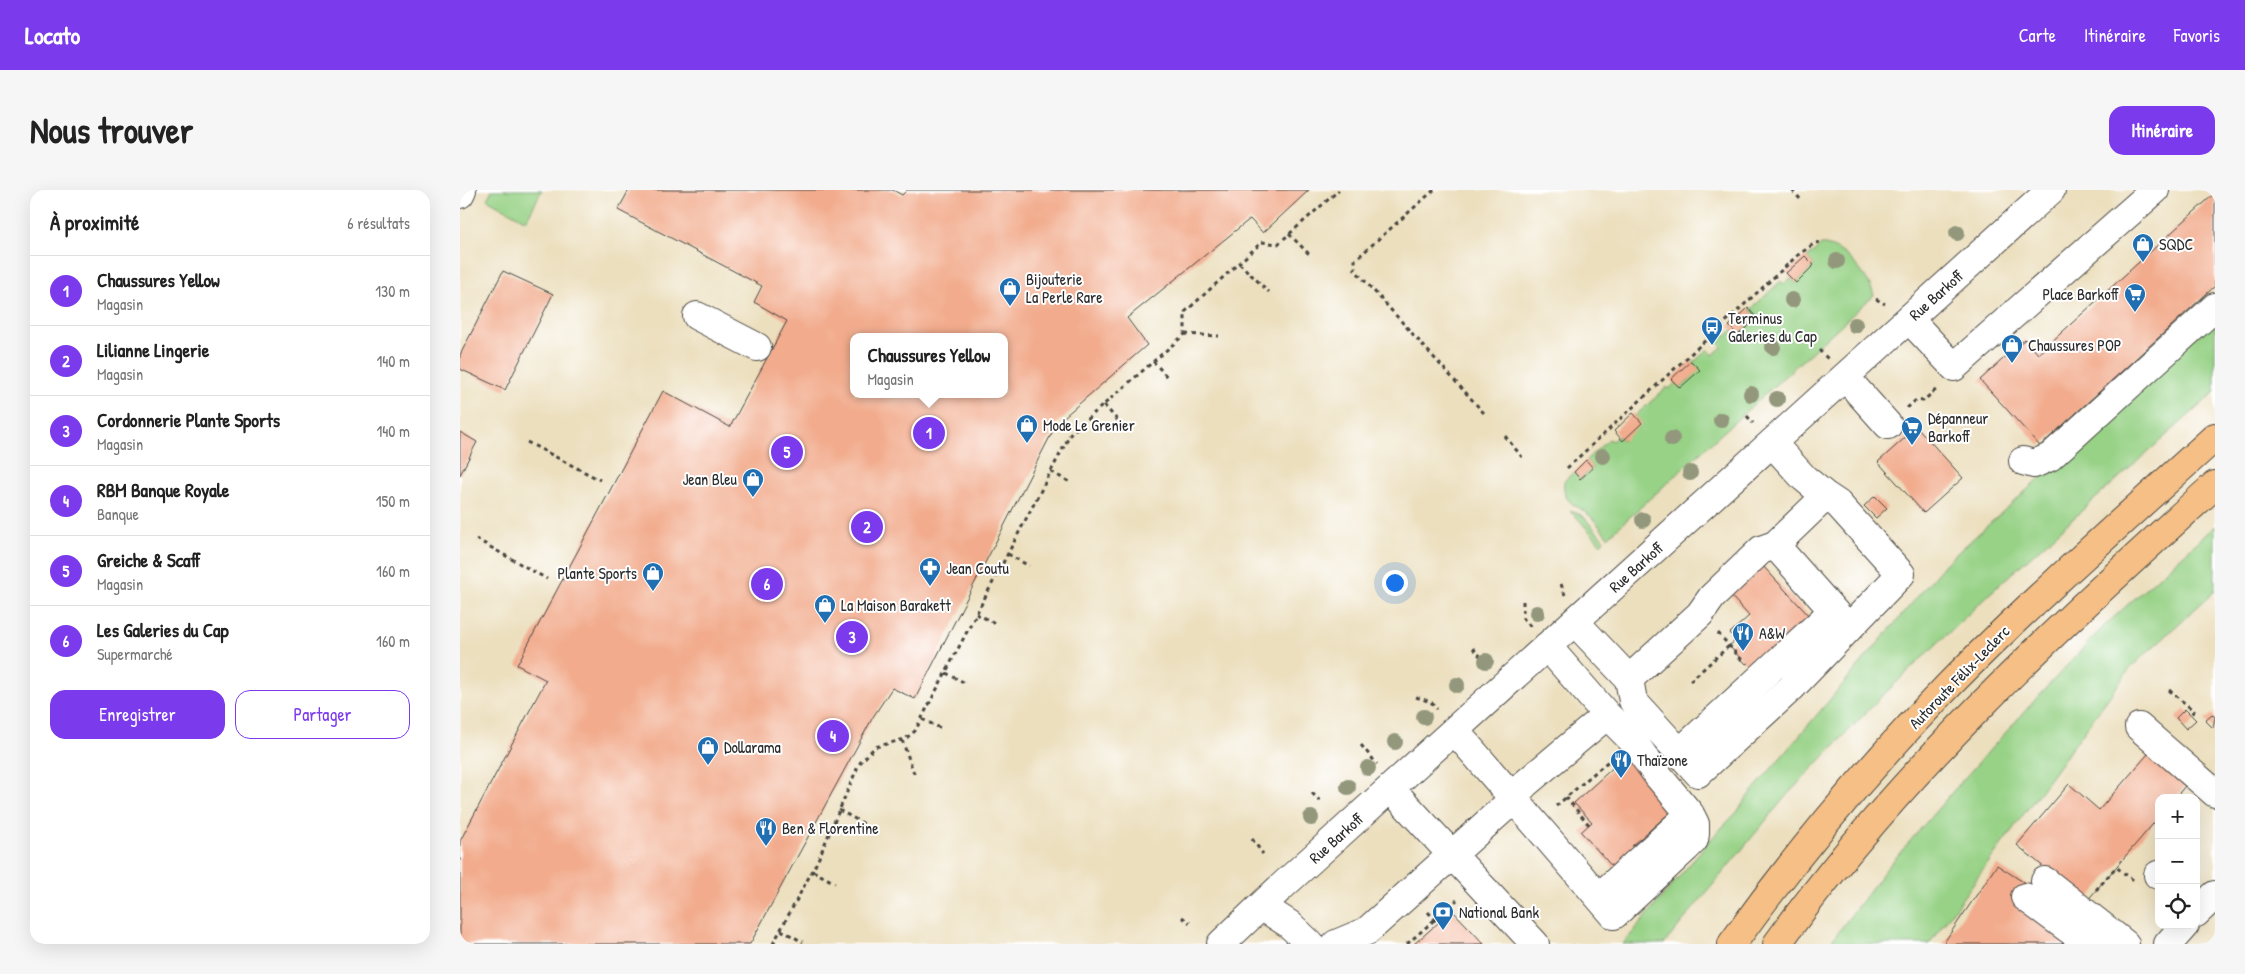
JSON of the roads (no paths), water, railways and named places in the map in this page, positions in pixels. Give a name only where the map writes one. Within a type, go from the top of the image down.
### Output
[{"type":"highway","name":"Autoroute Félix-Leclerc","points":[[1732,944],[1814,837],[1929,706],[2052,585],[2215,437]]},
{"type":"highway","points":[[1777,944],[1879,816],[1984,701],[2071,616],[2215,485]]},
{"type":"street","points":[[460,194],[462,190]]},
{"type":"street","name":"Rue Barkoff","points":[[1222,944],[1261,906],[1391,789],[1447,721],[1539,637],[1575,622],[2052,190]]},
{"type":"street","points":[[1910,318],[1954,367],[2155,190]]},
{"type":"street","points":[[2024,461],[2034,464],[2050,457],[2215,306]]},
{"type":"street","points":[[698,316],[757,347]]},
{"type":"street","points":[[1845,377],[1888,425]]},
{"type":"street","points":[[1575,622],[1629,679],[1633,701],[1680,753],[1841,620],[1901,574],[1838,504],[1804,478],[1772,443]]},
{"type":"street","points":[[1629,679],[1700,614],[1712,597],[1761,550],[1774,545],[1826,496]]},
{"type":"street","points":[[1774,545],[1841,620]]},
{"type":"street","points":[[1447,721],[1514,796],[1607,906],[1690,814],[1658,776],[1632,740],[1607,715],[1539,637]]},
{"type":"street","points":[[1348,942],[1367,931],[1451,856],[1525,784],[1607,715]]},
{"type":"street","points":[[2139,727],[2215,793]]},
{"type":"street","points":[[1391,789],[1451,856],[1535,944]]},
{"type":"street","points":[[2089,944],[2035,889],[2125,944]]},
{"type":"street","points":[[1261,906],[1289,924],[1310,944]]},
{"type":"street","points":[[2168,944],[2181,929]]},
{"type":"place","name":"SQDC","points":[[2143,263]]},
{"type":"place","name":"Bijouterie La Perle Rare","points":[[1010,307]]},
{"type":"place","name":"Place Barkoff","points":[[2135,313]]},
{"type":"place","name":"Terminus Galeries du Cap","points":[[1712,346]]},
{"type":"place","name":"Chaussures POP","points":[[2012,364]]},
{"type":"place","name":"Chaussures Yellow","points":[[929,433]]},
{"type":"place","name":"Mode Le Grenier","points":[[1027,444]]},
{"type":"place","name":"Dépanneur Barkoff","points":[[1912,446]]},
{"type":"place","name":"Greiche & Scaff","points":[[787,452]]},
{"type":"place","name":"Jean Bleu","points":[[753,498]]},
{"type":"place","name":"Lilianne Lingerie","points":[[867,527]]},
{"type":"place","name":"Les Galeries du Cap","points":[[767,584]]},
{"type":"place","name":"Jean Coutu","points":[[930,587]]},
{"type":"place","name":"Plante Sports","points":[[653,592]]},
{"type":"place","name":"La Maison Barakett","points":[[825,624]]},
{"type":"place","name":"Cordonnerie Plante Sports","points":[[852,637]]},
{"type":"place","name":"A&W","points":[[1743,652]]},
{"type":"place","name":"RBM Banque Royale","points":[[833,736]]},
{"type":"place","name":"Dollarama","points":[[708,766]]},
{"type":"place","name":"Thaïzone","points":[[1621,779]]},
{"type":"place","name":"Ben & Florentine","points":[[766,847]]},
{"type":"place","name":"National Bank","points":[[1443,931]]}]
